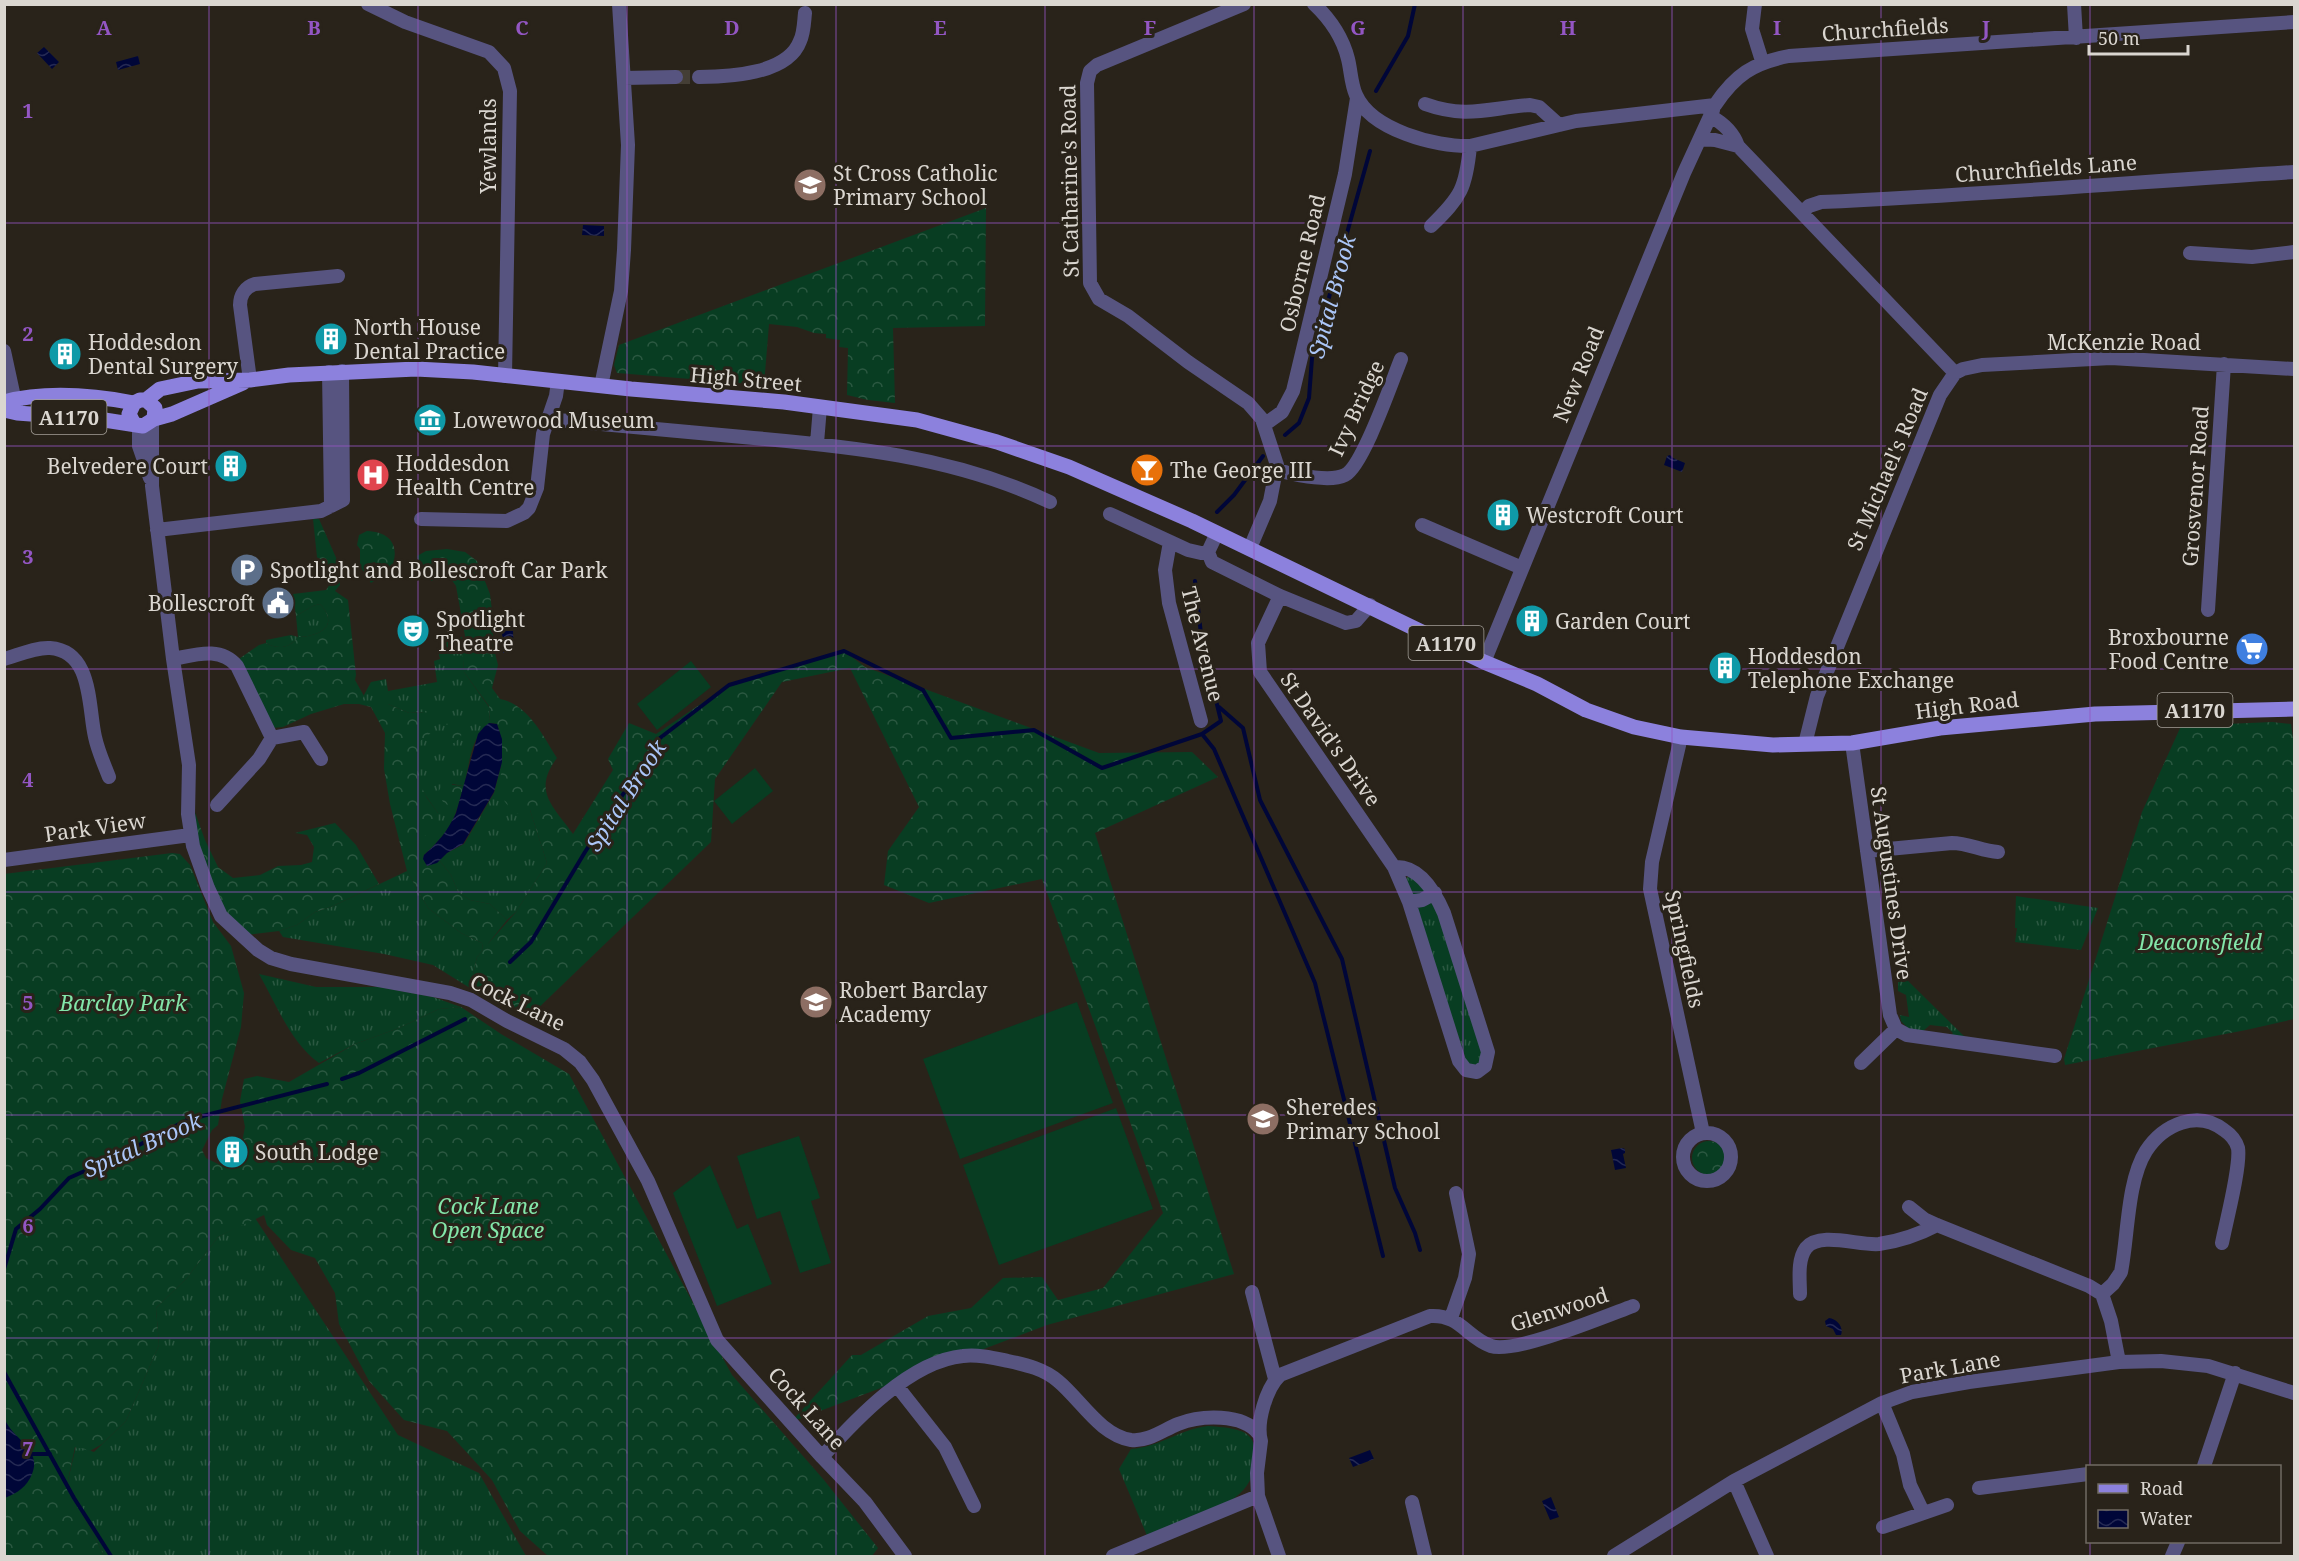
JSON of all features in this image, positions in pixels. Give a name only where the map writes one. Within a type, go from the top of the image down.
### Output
[{"type":"main road","name":"High Street","points":[[140,402],[160,388],[181,383],[216,379],[250,380],[336,372],[416,369],[820,407],[917,420],[1035,454],[1217,533]]},
{"type":"main road","name":"High Street","points":[[10,406],[145,423],[172,414],[250,380]]},
{"type":"main road","name":"A1170","points":[[10,406],[69,396],[140,402]]},
{"type":"main road","points":[[140,402],[155,408],[145,423],[129,414],[140,402]]},
{"type":"main road","name":"A1170","points":[[1217,533],[1484,662],[1537,684],[1586,710],[1634,727],[1681,737]]},
{"type":"main road","name":"High Road","points":[[1681,737],[1773,745],[1852,743],[1940,728],[2095,714],[2295,709]]},
{"type":"street","name":"Yewlands","points":[[368,4],[405,22],[489,52],[504,68],[510,91],[505,376]]},
{"type":"street","points":[[601,386],[621,291],[624,250],[628,145],[619,4]]},
{"type":"street","name":"St Catharine's Road","points":[[1244,4],[1097,65],[1090,70],[1087,83],[1090,284],[1099,299],[1128,316],[1188,362],[1248,403],[1264,425],[1276,458],[1276,471],[1270,501],[1250,548]]},
{"type":"street","points":[[1314,4],[1330,22],[1343,43],[1357,98],[1379,119],[1413,138],[1435,143],[1470,146],[1604,117],[1713,111]]},
{"type":"street","points":[[1755,4],[1752,29],[1762,62]]},
{"type":"street","points":[[2074,4],[2076,38]]},
{"type":"street","points":[[699,77],[722,77],[764,70],[786,59],[800,43],[805,13]]},
{"type":"street","name":"Churchfields","points":[[1713,111],[1733,82],[1762,62],[1789,56],[2295,22]]},
{"type":"street","points":[[624,78],[676,77]]},
{"type":"street","name":"Osborne Road","points":[[1264,425],[1282,412],[1293,391],[1345,174],[1357,98]]},
{"type":"street","points":[[1425,104],[1439,110],[1464,113],[1530,105],[1539,107],[1559,125]]},
{"type":"street","name":"New Road","points":[[1484,662],[1628,308],[1713,111]]},
{"type":"street","name":"St Michael's Road","points":[[1713,111],[1735,137],[1738,146],[1955,373],[1940,394],[1846,620],[1817,696],[1805,744]]},
{"type":"street","points":[[1700,139],[1738,146]]},
{"type":"street","points":[[1431,226],[1460,194],[1466,177],[1470,146]]},
{"type":"street","name":"Churchfields Lane","points":[[1803,212],[1809,206],[1821,202],[1977,195],[2295,172]]},
{"type":"street","points":[[2190,253],[2252,256],[2295,252]]},
{"type":"street","points":[[250,380],[240,305],[240,299],[246,289],[255,284],[338,276]]},
{"type":"street","points":[[4,351],[10,406]]},
{"type":"street","name":"McKenzie Road","points":[[1955,373],[1982,365],[2091,358],[2150,359],[2295,369]]},
{"type":"street","name":"Ivy Bridge","points":[[1276,471],[1328,478],[1338,478],[1350,472],[1364,448],[1401,359]]},
{"type":"street","name":"Grosvenor Road","points":[[2208,610],[2224,364]]},
{"type":"street","points":[[157,530],[321,511],[337,503],[336,372]]},
{"type":"street","points":[[421,519],[512,520],[529,508],[537,488],[543,434],[556,396],[558,381]]},
{"type":"street","points":[[817,443],[820,407]]},
{"type":"street","points":[[547,420],[817,443],[937,461],[988,476],[1050,502]]},
{"type":"street","name":"Cock Lane","points":[[145,423],[173,659],[189,765],[190,835],[208,888],[221,916],[250,944],[271,958],[291,964],[450,993],[471,1000],[564,1049],[580,1062],[593,1080],[648,1182],[717,1340],[865,1502],[905,1557]]},
{"type":"street","name":"The Avenue","points":[[1110,514],[1194,552],[1208,552]]},
{"type":"street","points":[[1422,525],[1522,568]]},
{"type":"street","points":[[1217,533],[1208,552],[1212,562],[1280,596],[1346,623],[1356,621],[1370,605]]},
{"type":"street","name":"The Avenue","points":[[1170,542],[1165,570],[1169,603],[1201,721]]},
{"type":"street","name":"St David's Drive","points":[[1280,596],[1258,643],[1260,672],[1394,867],[1409,902],[1459,1061],[1466,1070],[1477,1072],[1485,1066],[1488,1052],[1436,893],[1422,877],[1405,868],[1394,867]]},
{"type":"street","points":[[4,659],[49,648],[66,654],[77,664],[87,684],[96,743],[109,777]]},
{"type":"street","points":[[173,659],[212,653],[231,659],[237,666],[272,738]]},
{"type":"street","points":[[218,805],[260,759],[272,738],[304,732],[321,759]]},
{"type":"street","name":"Springfields","points":[[1681,737],[1652,862],[1650,889],[1703,1133]]},
{"type":"street","name":"St Augustines Drive","points":[[1852,743],[1890,1015],[1896,1029]]},
{"type":"street","name":"Park View","points":[[4,860],[190,835]]},
{"type":"street","points":[[1867,851],[1961,843],[1981,851],[1998,852]]},
{"type":"street","points":[[1409,902],[1422,900],[1436,893]]},
{"type":"street","points":[[1861,1063],[1896,1029],[1907,1035],[2055,1056]]},
{"type":"street","points":[[2102,1294],[2121,1272],[2134,1182],[2141,1160],[2156,1139],[2169,1129],[2186,1121],[2195,1119],[2215,1124],[2228,1133],[2238,1148],[2222,1243]]},
{"type":"street","points":[[1259,1434],[1266,1400],[1275,1379],[1287,1372],[1430,1316],[1451,1318],[1465,1278],[1468,1254],[1456,1193]]},
{"type":"street","points":[[1909,1206],[1924,1219],[1937,1225],[2089,1286],[2102,1294],[2111,1321],[2119,1362]]},
{"type":"street","points":[[1800,1294],[1801,1262],[1804,1252],[1812,1242],[1826,1240],[1879,1244],[1912,1237],[1937,1225]]},
{"type":"street","points":[[1252,1292],[1275,1379]]},
{"type":"street","name":"Glenwood","points":[[1451,1318],[1484,1342],[1504,1348],[1526,1344],[1634,1306]]},
{"type":"street","points":[[822,1457],[860,1415],[897,1386],[936,1364],[960,1356],[974,1355],[1038,1368],[1064,1386],[1103,1427],[1122,1438],[1137,1440],[1146,1438],[1181,1423],[1200,1419],[1220,1419],[1244,1423],[1255,1429],[1261,1441],[1258,1496],[1279,1557]]},
{"type":"street","name":"Park Lane","points":[[1614,1557],[1734,1481],[1882,1402],[1912,1392],[2119,1362],[2208,1366],[2295,1393]]},
{"type":"street","points":[[2205,1465],[2235,1373]]},
{"type":"street","points":[[897,1386],[945,1447],[974,1506]]},
{"type":"street","points":[[1882,1402],[1903,1454],[1910,1485],[1923,1512]]},
{"type":"street","points":[[1979,1488],[2086,1474]]},
{"type":"street","points":[[1734,1481],[1767,1557]]},
{"type":"street","points":[[1113,1557],[1258,1496]]},
{"type":"street","points":[[1412,1502],[1425,1557]]},
{"type":"street","points":[[1883,1527],[1947,1505]]},
{"type":"street","points":[[2172,1557],[2178,1543]]},
{"type":"green space","points":[[986,208],[985,326],[893,328],[895,403],[847,395],[848,348],[839,347],[840,340],[826,338],[826,334],[814,333],[797,327],[769,324],[764,385],[617,373],[614,365],[619,345]]},
{"type":"green space","points":[[313,519],[319,519],[341,569],[331,573],[317,557]]},
{"type":"green space","points":[[367,531],[384,535],[390,540],[395,552],[388,575],[381,574],[375,562],[370,563],[374,581],[371,583],[360,566],[360,549],[357,545],[359,535]]},
{"type":"green space","points":[[447,549],[465,552],[477,561],[490,594],[494,627],[492,641],[498,665],[492,688],[500,699],[519,707],[527,714],[557,758],[546,780],[546,789],[548,798],[573,834],[613,770],[608,759],[629,723],[656,734],[729,685],[844,651],[865,667],[1099,753],[1192,752],[1218,777],[1095,833],[1234,1274],[1047,1325],[791,1422],[852,1355],[861,1355],[928,1316],[971,1308],[1003,1278],[1042,1277],[1058,1300],[1103,1288],[1163,1213],[1042,879],[929,903],[884,885],[888,851],[919,807],[850,668],[782,682],[715,779],[711,842],[531,1015],[470,988],[477,957],[483,950],[482,943],[461,933],[428,908],[407,871],[390,804],[384,769],[385,733],[371,707],[344,704],[311,714],[283,727],[272,728],[236,661],[259,645],[266,643],[275,647],[284,647],[298,637],[314,635],[325,628],[328,618],[320,604],[296,616],[293,594],[326,590],[333,580],[339,578],[340,585],[335,591],[348,600],[355,680],[364,696],[360,704],[388,704],[409,713],[425,712],[433,719],[434,731],[420,741],[417,778],[438,813],[438,827],[417,841],[427,866],[439,860],[451,875],[458,892],[470,900],[490,904],[507,920],[487,945],[516,912],[547,863],[530,810],[517,814],[504,800],[501,781],[500,733],[497,724],[490,723],[489,706],[464,672],[462,647],[465,636],[456,586],[449,576],[431,581],[428,568],[420,564],[417,556],[426,551]]},
{"type":"green space","points":[[320,604],[326,612],[328,624],[314,635],[298,637],[296,616]]},
{"type":"green space","points":[[291,635],[298,637],[291,644],[283,647],[275,647],[266,643],[266,640]]},
{"type":"green space","points":[[462,637],[464,672],[489,707],[490,723],[475,743],[464,786],[452,784],[455,810],[457,809],[451,823],[423,859],[417,841],[438,813],[422,789],[416,773],[425,712],[409,713],[388,704],[359,704],[371,682],[386,679],[388,691],[437,682],[434,661],[440,659],[438,651],[447,649],[445,640]]},
{"type":"green space","points":[[691,661],[711,687],[657,730],[637,704]]},
{"type":"green space","name":"Deaconsfield","points":[[2272,722],[2291,724],[2294,745],[2294,1019],[2065,1065],[2064,1059],[2142,812],[2181,726]]},
{"type":"green space","points":[[455,723],[462,728],[461,737],[454,743],[448,744],[445,724]]},
{"type":"green space","points":[[502,762],[501,780],[530,810],[547,863],[516,912],[507,920],[490,904],[470,900],[458,892],[451,875],[439,860],[464,844],[494,793]]},
{"type":"green space","points":[[755,768],[773,791],[732,824],[714,801]]},
{"type":"green space","points":[[443,784],[464,786],[457,809],[443,802],[438,792]]},
{"type":"green space","points":[[193,807],[218,867],[233,878],[260,875],[278,866],[312,862],[314,847],[307,835],[295,833],[335,823],[356,845],[379,884],[331,907],[315,912],[297,925],[279,931],[246,935],[224,910],[212,886],[198,847]]},
{"type":"green space","points":[[172,853],[180,854],[190,865],[213,922],[231,946],[244,993],[241,1027],[222,1099],[218,1125],[212,1130],[202,1150],[206,1158],[226,1168],[239,1157],[245,1127],[240,1101],[244,1079],[257,1076],[289,1082],[355,1044],[399,1028],[439,1009],[461,1007],[501,1034],[569,1074],[732,1375],[824,1480],[878,1548],[872,1556],[548,1556],[520,1531],[492,1480],[447,1431],[404,1420],[369,1381],[339,1324],[335,1293],[315,1258],[291,1250],[267,1225],[264,1215],[218,1237],[187,1278],[156,1308],[159,1345],[126,1421],[102,1444],[90,1451],[75,1447],[67,1485],[104,1556],[5,1556],[4,874]]},
{"type":"green space","points":[[407,871],[428,908],[461,933],[482,943],[483,950],[477,957],[470,988],[433,965],[384,954],[283,937],[279,931],[297,925],[315,912],[331,907]]},
{"type":"green space","points":[[1411,876],[1423,884],[1425,892],[1423,895],[1413,895],[1406,878]]},
{"type":"green space","points":[[2016,896],[2098,908],[2081,950],[2015,942]]},
{"type":"green space","points":[[1434,902],[1483,1053],[1481,1062],[1476,1065],[1467,1063],[1417,910],[1419,906]]},
{"type":"green space","points":[[259,974],[316,987],[379,987],[433,997],[461,1007],[439,1009],[399,1028],[355,1044],[319,1063],[309,1055],[292,1034]]},
{"type":"green space","points":[[1905,978],[1965,1037],[1950,1036],[1953,1033],[1947,1027],[1930,1025],[1923,1031],[1910,1030],[1901,1021],[1900,1015],[1909,1017],[1906,995],[1898,991],[1898,979]]},
{"type":"green space","points":[[1077,1002],[1113,1103],[960,1159],[923,1059]]},
{"type":"green space","points":[[1116,1108],[1153,1209],[999,1265],[963,1165]]},
{"type":"green space","points":[[799,1136],[820,1198],[811,1201],[831,1263],[800,1273],[780,1211],[757,1219],[737,1156]]},
{"type":"green space","points":[[1709,1141],[1721,1146],[1726,1158],[1721,1170],[1709,1175],[1697,1170],[1692,1158],[1697,1146]]},
{"type":"green space","points":[[710,1165],[737,1229],[748,1224],[772,1284],[717,1306],[673,1193]]},
{"type":"green space","points":[[255,1218],[398,1435],[479,1473],[526,1556],[104,1556],[67,1485],[76,1446],[94,1452],[126,1421],[159,1345],[156,1308],[187,1278],[218,1237]]},
{"type":"green space","points":[[1208,1426],[1240,1431],[1252,1439],[1254,1446],[1251,1478],[1234,1499],[1221,1507],[1148,1538],[1119,1469],[1131,1449],[1141,1448]]},
{"type":"water","points":[[44,47],[59,62],[52,69],[37,53]]},
{"type":"water","points":[[138,56],[140,64],[118,70],[116,62]]},
{"type":"water","points":[[583,225],[604,226],[604,236],[582,235]]},
{"type":"water","points":[[1670,455],[1685,463],[1682,472],[1664,465],[1667,456]]},
{"type":"water","points":[[502,631],[513,631],[514,652],[503,653]]},
{"type":"water","points":[[489,723],[497,724],[502,739],[502,762],[494,792],[463,844],[447,853],[437,863],[427,866],[423,859],[424,855],[442,836],[456,813],[478,734]]},
{"type":"water","points":[[1625,1149],[1623,1154],[1626,1168],[1615,1170],[1611,1150]]},
{"type":"water","points":[[1829,1318],[1839,1324],[1842,1329],[1841,1335],[1836,1335],[1833,1329],[1826,1326],[1825,1321]]},
{"type":"water","points":[[5,1420],[30,1451],[34,1465],[30,1479],[24,1486],[5,1498]]},
{"type":"water","points":[[1370,1450],[1374,1459],[1353,1467],[1349,1458]]},
{"type":"water","points":[[1551,1497],[1559,1517],[1550,1520],[1542,1501]]},
{"type":"waterway","name":"Spital Brook","points":[[1376,91],[1408,36],[1415,4]]},
{"type":"waterway","name":"Spital Brook","points":[[1285,435],[1299,423],[1309,398],[1312,358],[1370,151]]},
{"type":"waterway","name":"Spital Brook","points":[[1217,512],[1234,495],[1263,456]]},
{"type":"waterway","name":"Spital Brook","points":[[510,962],[531,942],[585,852],[660,738],[729,685],[844,651],[923,690],[951,738],[1034,730],[1102,768],[1202,734],[1221,721],[1202,643],[1195,581]]},
{"type":"waterway","points":[[1219,707],[1243,728],[1260,800],[1342,959],[1395,1188],[1420,1250]]},
{"type":"waterway","points":[[1202,734],[1214,749],[1315,983],[1383,1256]]},
{"type":"waterway","name":"Spital Brook","points":[[342,1079],[359,1073],[465,1019]]},
{"type":"waterway","name":"Spital Brook","points":[[4,1269],[16,1229],[40,1209],[69,1178],[116,1157],[187,1120],[327,1084]]},
{"type":"waterway","name":"Spital Brook","points":[[4,1372],[74,1498],[111,1556]]},
{"type":"waterway","points":[[33,1454],[50,1454]]},
{"type":"tunnel","points":[[676,77],[699,77]]},
{"type":"place","name":"St Cross Catholic Primary School","points":[[810,185]]},
{"type":"place","name":"North House Dental Practice","points":[[331,339]]},
{"type":"place","name":"Hoddesdon Dental Surgery","points":[[65,354]]},
{"type":"place","name":"Lowewood Museum","points":[[430,420]]},
{"type":"place","name":"Belvedere Court","points":[[231,466]]},
{"type":"place","name":"The George III","points":[[1147,470]]},
{"type":"place","name":"Hoddesdon Health Centre","points":[[373,475]]},
{"type":"place","name":"Westcroft Court","points":[[1503,515]]},
{"type":"place","name":"Spotlight and Bollescroft Car Park","points":[[247,570]]},
{"type":"place","name":"Bollescroft","points":[[278,603]]},
{"type":"place","name":"Garden Court","points":[[1532,621]]},
{"type":"place","name":"Spotlight Theatre","points":[[413,631]]},
{"type":"place","name":"Broxbourne Food Centre","points":[[2252,649]]},
{"type":"place","name":"Hoddesdon Telephone Exchange","points":[[1725,668]]},
{"type":"place","name":"Robert Barclay Academy","points":[[816,1002]]},
{"type":"place","name":"Sheredes Primary School","points":[[1263,1119]]},
{"type":"place","name":"South Lodge","points":[[232,1152]]},
{"type":"park label","name":"Barclay Park","points":[[123,1003]]},
{"type":"park label","name":"Cock Lane Open Space","points":[[488,1218]]}]
